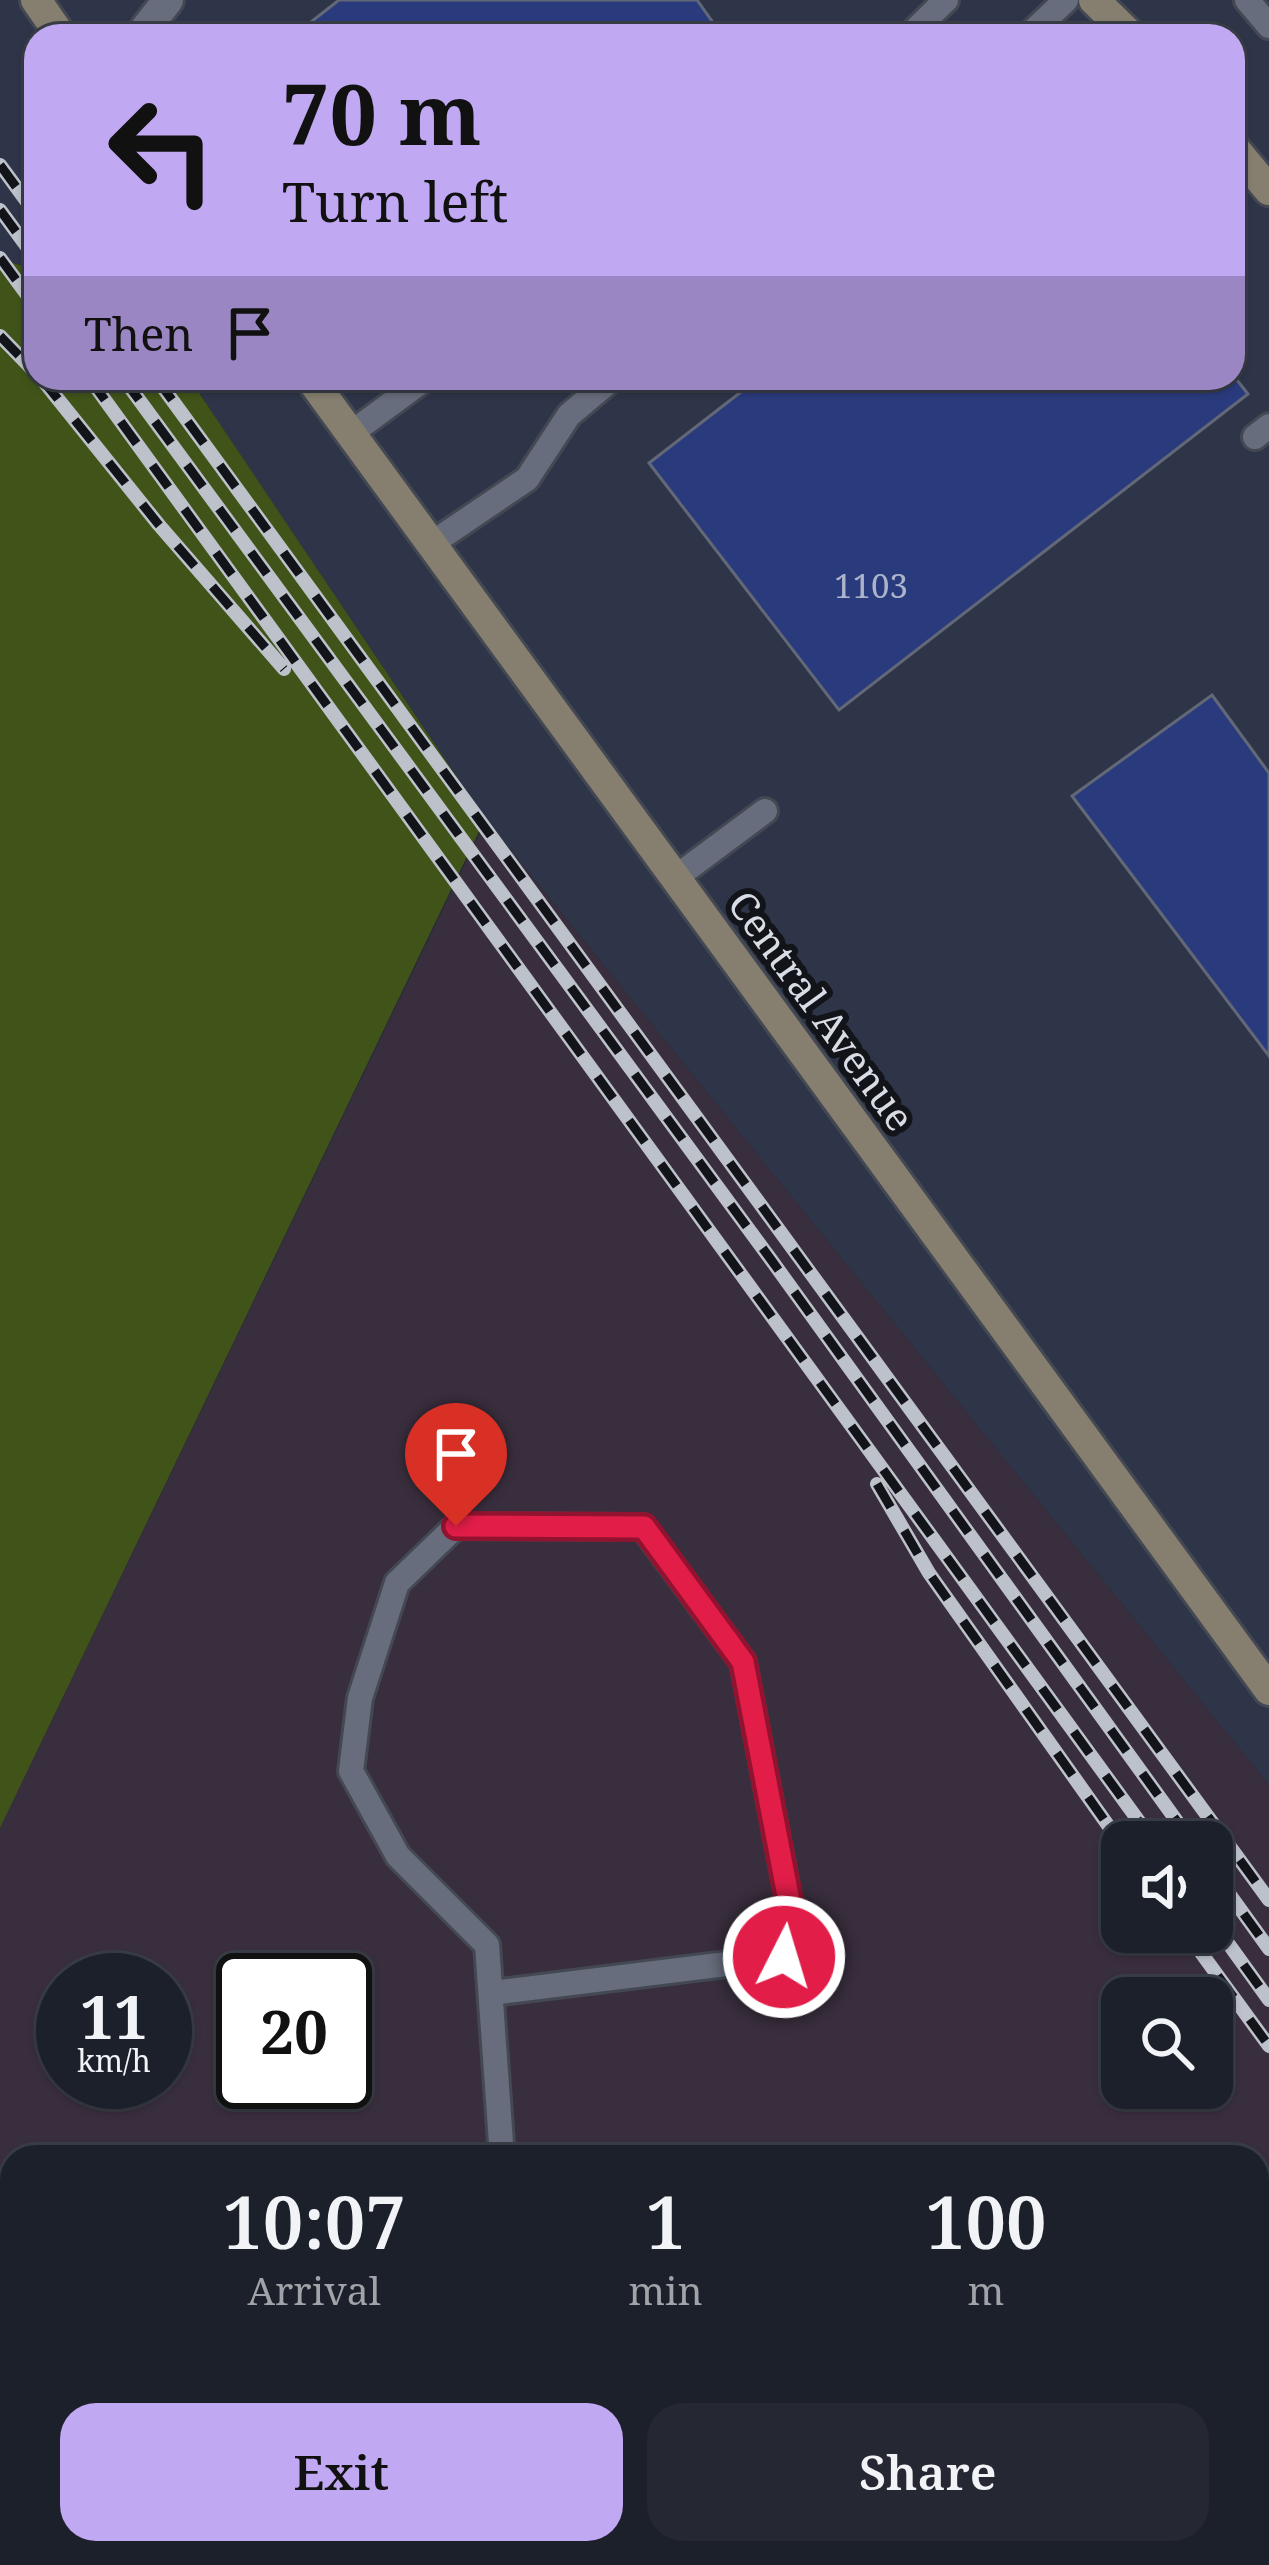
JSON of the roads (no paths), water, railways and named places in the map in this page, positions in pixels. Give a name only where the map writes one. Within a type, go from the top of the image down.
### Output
[{"type":"street","points":[[149,24],[168,0]]},
{"type":"street","points":[[1094,0],[1119,24]]},
{"type":"street","points":[[1245,161],[1269,190]]},
{"type":"street","name":"Central Avenue","points":[[319,390],[1269,1690]]},
{"type":"lane","points":[[921,24],[946,0]]},
{"type":"lane","points":[[1041,24],[1066,0]]},
{"type":"lane","points":[[1247,0],[1269,26]]},
{"type":"lane","points":[[350,434],[410,390]]},
{"type":"lane","points":[[431,544],[527,479],[569,415],[599,390]]},
{"type":"lane","points":[[675,878],[764,811]]},
{"type":"lane","points":[[492,1993],[784,1957],[789,1901],[743,1662],[644,1527],[456,1526],[397,1583],[360,1698],[351,1772],[398,1856],[487,1945],[501,2145]]},
{"type":"railway","points":[[0,165],[24,198]]},
{"type":"railway","points":[[0,210],[24,243]]},
{"type":"railway","points":[[0,258],[24,291]]},
{"type":"railway","points":[[0,336],[24,361]]},
{"type":"railway","points":[[51,390],[284,669]]},
{"type":"railway","points":[[98,390],[1139,1821]]},
{"type":"railway","points":[[132,390],[1177,1821]]},
{"type":"railway","points":[[165,390],[1269,1900]]},
{"type":"railway","points":[[877,1484],[929,1573],[1105,1821]]},
{"type":"railway","points":[[1233,1899],[1269,1949]]},
{"type":"railway","points":[[1233,1950],[1269,2000]]},
{"type":"railway","points":[[1201,1953],[1269,2046]]}]
